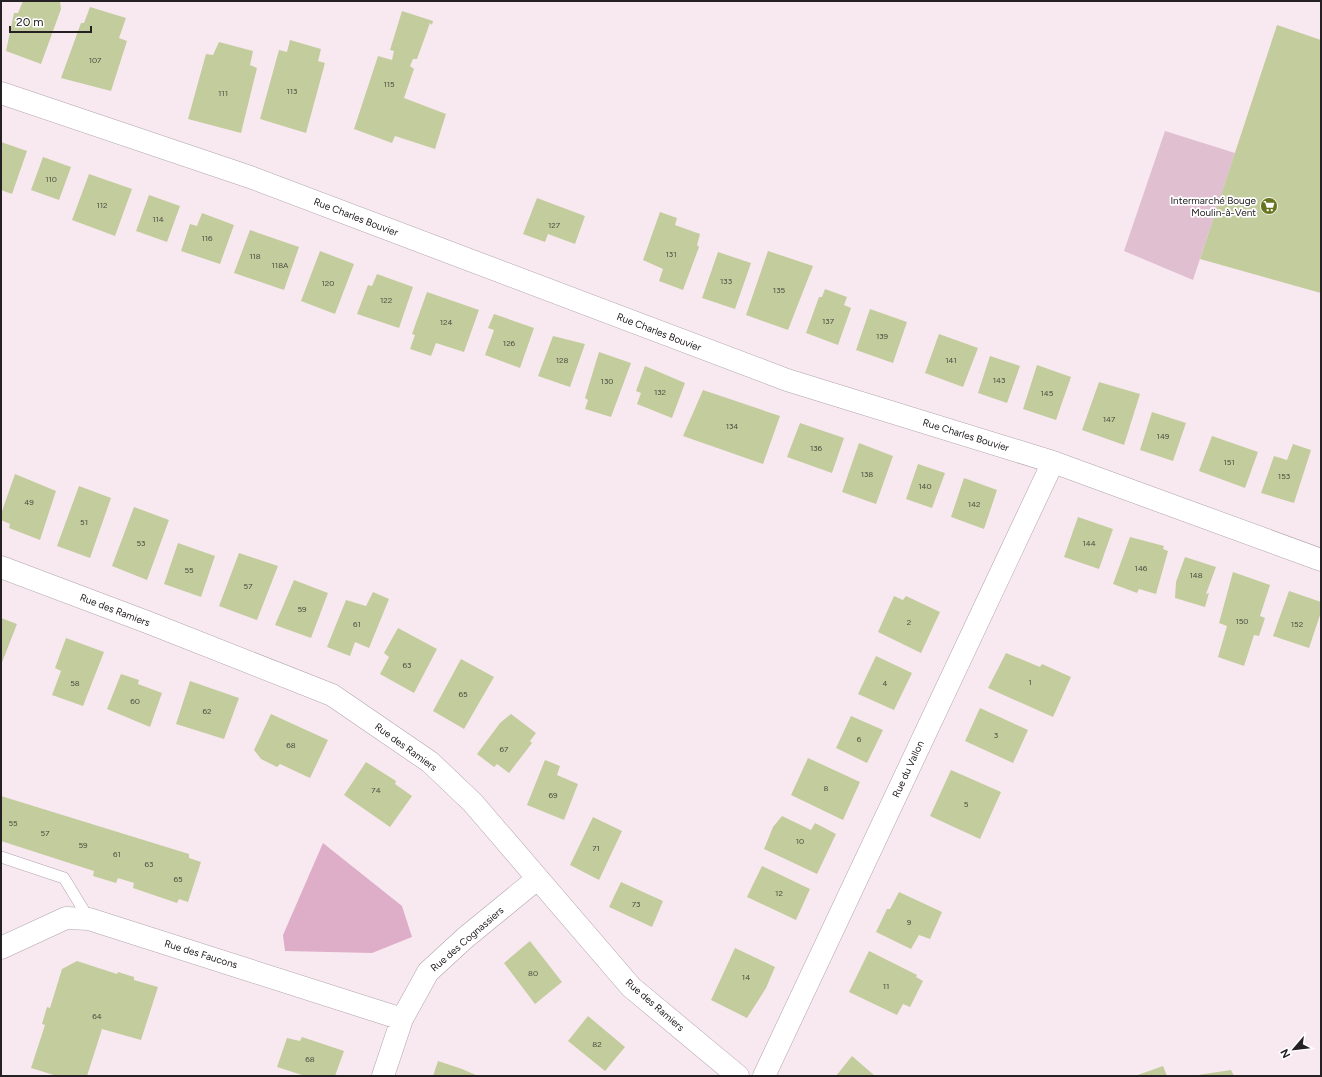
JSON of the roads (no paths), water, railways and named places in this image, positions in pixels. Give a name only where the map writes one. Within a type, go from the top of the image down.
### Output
[{"type":"street","name":"Rue Charles Bouvier","points":[[1,93],[250,177],[787,380],[1053,462],[1321,560]]},
{"type":"street","name":"Rue du Vallon","points":[[764,1076],[1053,462]]},
{"type":"street","name":"Rue des Ramiers","points":[[1,567],[148,622],[332,695],[430,762],[473,804],[631,987],[738,1076]]},
{"type":"street","name":"Rue des Cognassiers","points":[[384,1076],[402,1019],[428,972],[465,938],[537,879]]},
{"type":"street","name":"Rue des Faucons","points":[[1,948],[66,918],[89,919],[402,1019]]},
{"type":"lane","points":[[1,857],[64,878],[89,919]]},
{"type":"place","name":"Intermarché Bouge Moulin-à-Vent","points":[[1269,206]]}]
